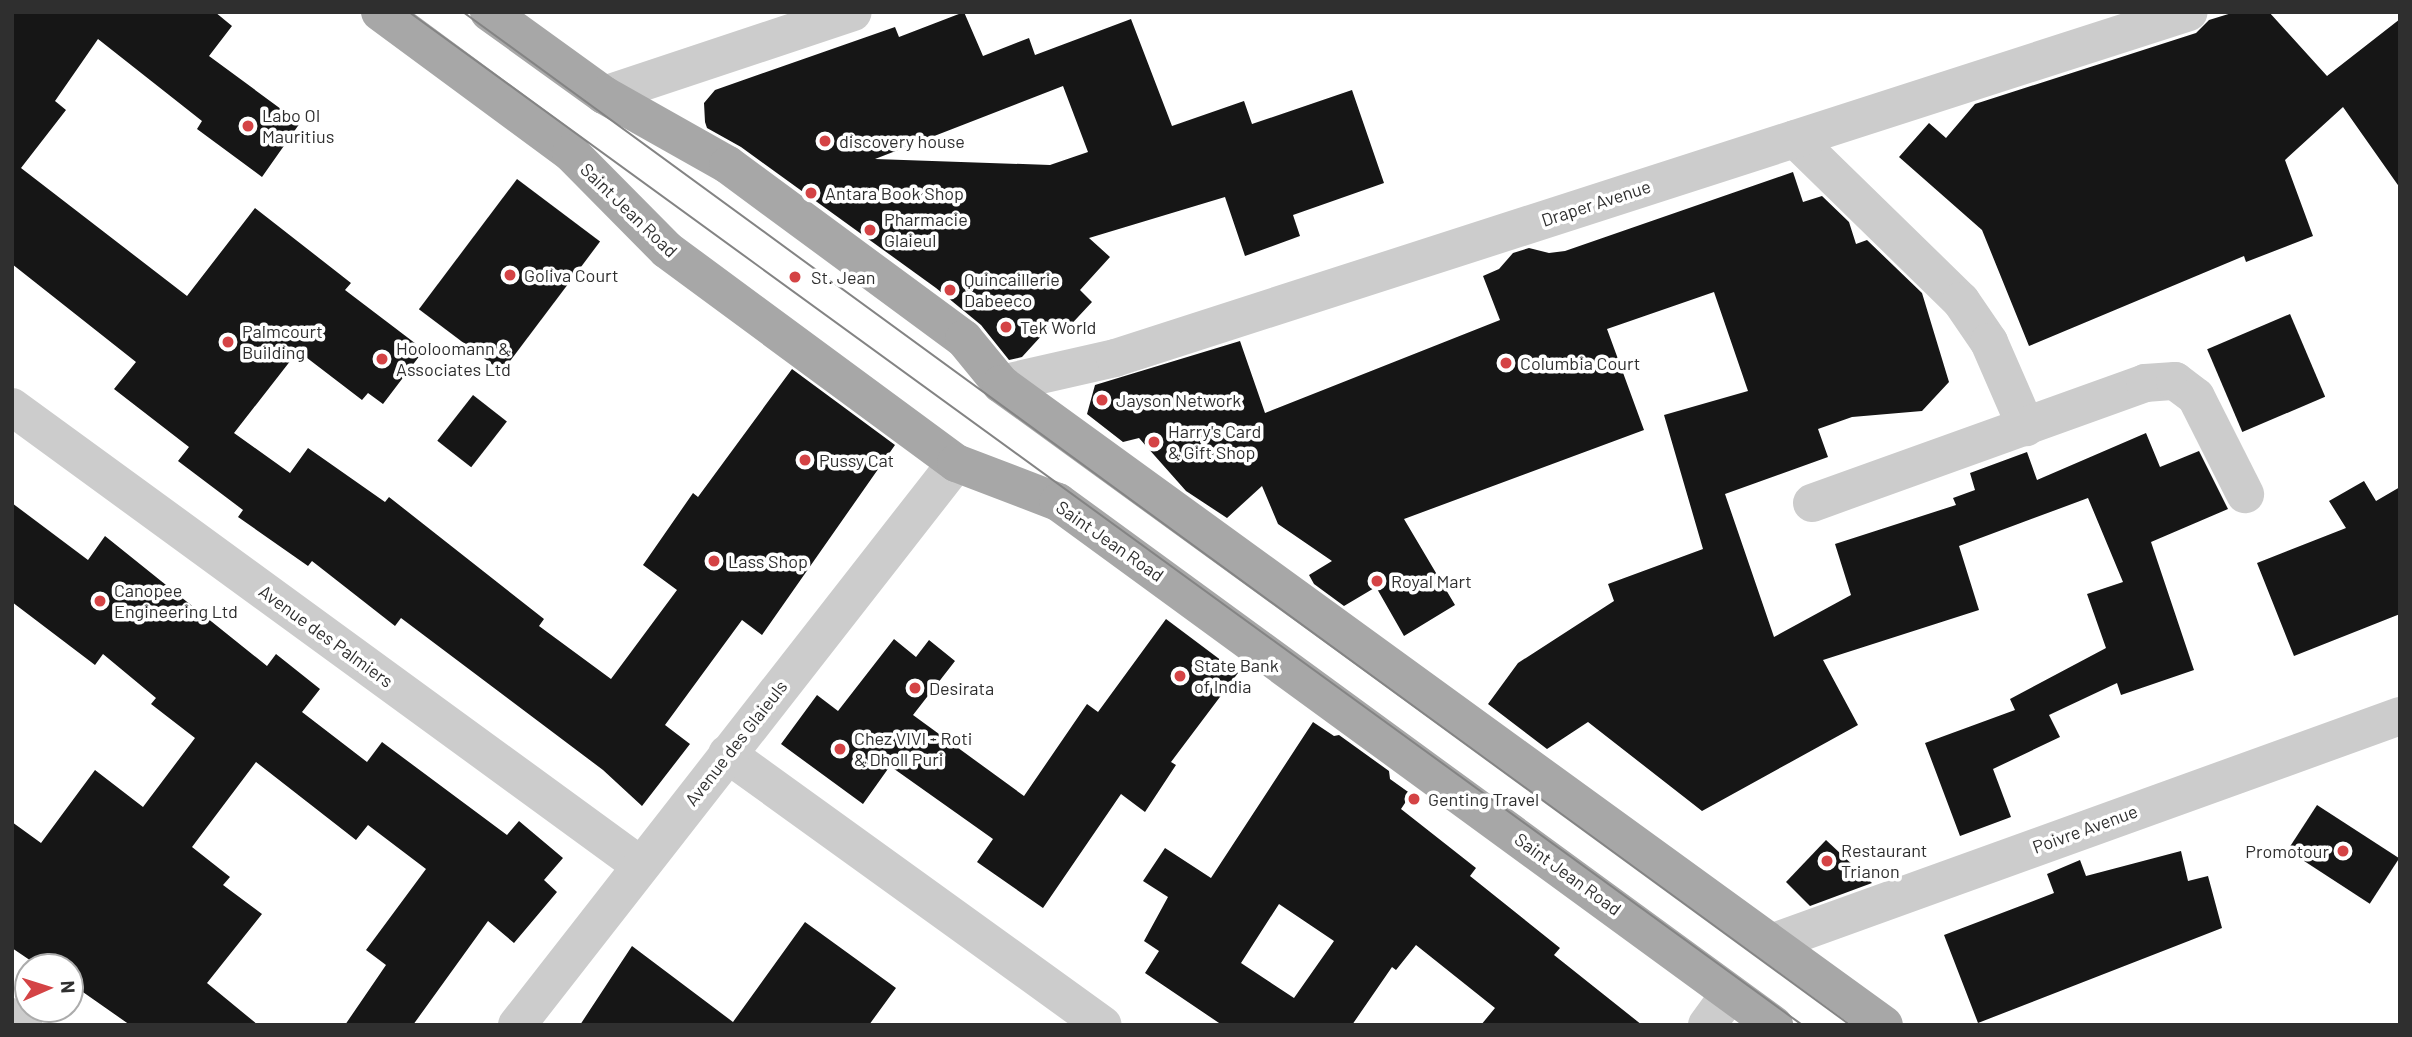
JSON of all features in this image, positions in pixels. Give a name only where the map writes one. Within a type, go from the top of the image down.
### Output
[{"type":"main road","name":"Saint Jean Road","points":[[380,12],[571,153],[667,250],[956,463],[1058,502],[1774,1025]]},
{"type":"main road","points":[[489,12],[604,95],[728,165],[964,339],[1001,384],[1884,1025]]},
{"type":"street","points":[[604,95],[853,12]]},
{"type":"street","name":"Draper Avenue","points":[[1001,384],[1115,358],[2189,12]]},
{"type":"street","points":[[1795,139],[1961,301],[1989,342],[2026,427]]},
{"type":"street","points":[[1812,503],[2145,383],[2175,381],[2196,397],[2245,494]]},
{"type":"street","name":"Avenue des Palmiers","points":[[12,407],[640,865]]},
{"type":"street","name":"Avenue des Glaieuls","points":[[517,1025],[956,463]]},
{"type":"street","name":"Poivre Avenue","points":[[1771,943],[2400,716]]},
{"type":"street","points":[[727,754],[1103,1025]]},
{"type":"street","points":[[1707,1025],[1730,993]]},
{"type":"street","points":[[12,1017],[23,1025]]},
{"type":"building","points":[[12,12],[215,12],[232,26],[209,56],[300,123],[262,177],[197,129],[202,121],[98,39],[55,101],[66,110],[21,168],[187,296],[255,208],[351,283],[345,290],[424,350],[383,404],[368,393],[362,400],[298,351],[234,433],[290,473],[308,448],[385,502],[389,497],[544,619],[539,626],[611,679],[677,590],[643,565],[693,493],[698,497],[792,369],[895,445],[762,635],[742,620],[665,725],[690,744],[642,806],[603,770],[401,618],[395,626],[312,561],[308,566],[238,517],[243,510],[178,461],[189,447],[114,389],[136,362],[12,264]]},
{"type":"building","points":[[964,12],[983,56],[1029,38],[1035,55],[1131,19],[1172,126],[1244,101],[1252,124],[1352,90],[1384,183],[1293,215],[1300,236],[1245,256],[1225,197],[1089,238],[1110,257],[1080,290],[1092,302],[1064,332],[1054,322],[1022,357],[1009,360],[981,325],[936,288],[741,147],[707,128],[704,103],[715,90],[895,27],[899,37]],"holes":[[[1063,86],[1088,152],[1050,165],[875,159]]]},
{"type":"building","points":[[2235,12],[2269,12],[2327,76],[2400,19],[2400,188],[2343,107],[2285,160],[2313,236],[2246,262],[2244,256],[2029,346],[1982,230],[1899,157],[1929,123],[1946,138],[1975,104],[2196,33],[2209,20]]},
{"type":"building","points":[[1793,172],[1803,202],[1822,196],[1849,222],[1856,244],[1867,240],[1922,293],[1949,382],[1922,411],[1852,417],[1818,429],[1828,457],[1725,494],[1774,637],[1851,595],[1835,544],[1956,505],[1953,498],[1975,490],[1970,473],[2027,452],[2037,480],[2146,433],[2160,467],[2199,451],[2228,509],[2151,542],[2194,670],[2121,695],[2117,683],[2049,715],[2060,737],[1993,769],[2011,817],[1960,836],[1925,743],[2015,710],[2010,699],[2106,648],[2087,594],[2123,582],[2088,498],[1959,546],[1979,610],[1823,660],[1858,725],[1702,811],[1588,722],[1547,749],[1488,704],[1518,663],[1614,601],[1608,584],[1703,549],[1664,415],[1748,391],[1714,292],[1607,329],[1644,430],[1404,519],[1455,605],[1404,636],[1376,587],[1344,606],[1314,584],[1309,575],[1332,561],[1278,524],[1262,486],[1227,518],[1186,491],[1139,438],[1123,442],[1087,414],[1095,385],[1240,341],[1265,413],[1500,320],[1483,276],[1499,269],[1513,253],[1529,248],[1549,253],[1565,251]]},
{"type":"building","name":"Goliva Court","points":[[517,179],[600,242],[502,372],[419,309]]},
{"type":"building","points":[[2290,314],[2325,397],[2242,432],[2207,349]]},
{"type":"building","points":[[473,395],[507,421],[471,467],[437,441]]},
{"type":"building","points":[[2364,481],[2376,501],[2400,487],[2400,614],[2294,656],[2257,563],[2346,528],[2329,501]]},
{"type":"building","points":[[12,503],[88,560],[105,536],[267,666],[276,654],[320,689],[302,712],[367,762],[382,742],[507,835],[519,821],[563,858],[544,880],[557,892],[514,943],[488,921],[413,1025],[345,1025],[386,965],[366,950],[426,869],[368,825],[356,840],[256,762],[192,847],[230,877],[223,885],[262,914],[207,983],[258,1025],[130,1025],[84,993],[84,953],[19,953],[12,948],[12,822],[41,843],[95,770],[143,807],[195,738],[151,704],[156,698],[103,654],[95,665],[12,602]]},
{"type":"building","points":[[1166,619],[1238,673],[1171,762],[1176,765],[1145,812],[1121,794],[1043,908],[977,862],[993,839],[890,766],[863,804],[781,744],[817,695],[838,711],[894,639],[916,657],[929,640],[955,661],[913,715],[1024,796],[1087,704],[1098,712]]},
{"type":"building","points":[[1313,722],[1334,736],[1339,735],[1389,771],[1390,779],[1411,794],[1401,809],[1476,868],[1470,876],[1560,948],[1554,955],[1642,1025],[1481,1025],[1495,1008],[1416,945],[1396,970],[1392,967],[1352,1025],[1222,1025],[1145,973],[1159,951],[1144,941],[1168,897],[1143,881],[1165,848],[1211,878]],"holes":[[[1279,904],[1334,941],[1294,998],[1241,963]]]},
{"type":"building","points":[[2317,805],[2399,858],[2370,904],[2288,850]]},
{"type":"building","name":"Restaurant Trianon","points":[[1826,840],[1872,883],[1810,906],[1786,882]]},
{"type":"building","points":[[2181,851],[2188,881],[2208,876],[2222,928],[1978,1023],[1944,935],[2054,893],[2047,874],[2080,860],[2086,876]]},
{"type":"building","points":[[805,922],[896,988],[869,1025],[580,1025],[632,946],[733,1022]]},
{"type":"tram line","points":[[409,12],[1802,1025]]},
{"type":"tram line","points":[[463,12],[1850,1025]]},
{"type":"place","name":"Labo OI Mauritius","points":[[248,126]]},
{"type":"place","name":"discovery house","points":[[825,141]]},
{"type":"place","name":"Antara Book Shop","points":[[811,193]]},
{"type":"place","name":"Pharmacie Glaieul","points":[[870,230]]},
{"type":"place","name":"Goliva Court","points":[[510,275]]},
{"type":"place","name":"St. Jean","points":[[795,277]]},
{"type":"place","name":"Quincaillerie Dabeeco","points":[[950,290]]},
{"type":"place","name":"Tek World","points":[[1006,327]]},
{"type":"place","name":"Palmcourt Building","points":[[228,342]]},
{"type":"place","name":"Hooloomann & Associates Ltd","points":[[382,359]]},
{"type":"place","name":"Columbia Court","points":[[1506,363]]},
{"type":"place","name":"Jayson Network","points":[[1102,400]]},
{"type":"place","name":"Harry's Card & Gift Shop","points":[[1154,442]]},
{"type":"place","name":"Pussy Cat","points":[[805,460]]},
{"type":"place","name":"Lass Shop","points":[[714,561]]},
{"type":"place","name":"Royal Mart","points":[[1377,581]]},
{"type":"place","name":"Canopee Engineering Ltd","points":[[100,601]]},
{"type":"place","name":"State Bank of India","points":[[1180,676]]},
{"type":"place","name":"Desirata","points":[[915,688]]},
{"type":"place","name":"Chez VIVI - Roti & Dholl Puri","points":[[840,749]]},
{"type":"place","name":"Genting Travel","points":[[1414,799]]},
{"type":"place","name":"Promotour","points":[[2343,851]]},
{"type":"place","name":"Restaurant Trianon","points":[[1827,861]]}]
